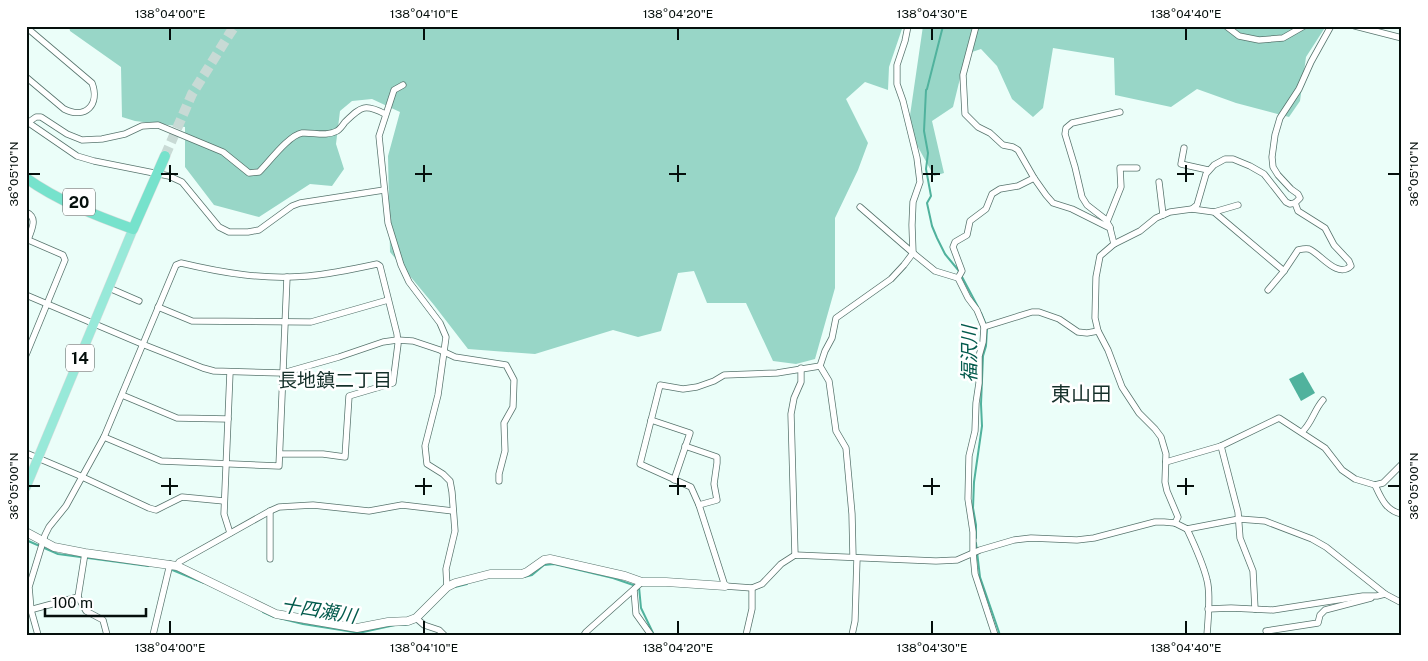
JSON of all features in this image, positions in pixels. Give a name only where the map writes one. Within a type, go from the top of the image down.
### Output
[{"type":"highway","points":[[134,228],[164,156]]},
{"type":"highway","name":"20","points":[[26,172],[83,204],[134,228]]},
{"type":"highway","name":"20","points":[[26,178],[75,206],[134,228]]},
{"type":"main road","name":"14","points":[[26,487],[134,228]]},
{"type":"street","points":[[820,366],[832,338],[836,318],[891,279],[912,253],[913,202],[920,182],[917,158],[897,84],[897,65],[908,26]]},
{"type":"street","points":[[976,26],[963,75],[965,114],[978,127],[990,133],[1003,145],[1018,150],[1034,178],[1053,203],[1109,225]]},
{"type":"street","points":[[1226,26],[1239,36],[1259,40],[1283,38],[1304,26]]},
{"type":"street","points":[[1192,209],[1197,206],[1208,170],[1225,159],[1233,159],[1264,174],[1286,202],[1290,204],[1295,203],[1300,198],[1278,175],[1273,167],[1272,157],[1280,118],[1299,89],[1311,62],[1331,26]]},
{"type":"street","points":[[1355,26],[1402,38]]},
{"type":"street","points":[[26,27],[92,83],[95,90],[94,102],[90,108],[84,111],[78,113],[70,112],[26,77]]},
{"type":"street","points":[[403,85],[394,90],[379,136],[388,223],[401,265],[409,282],[440,323],[446,337],[438,395],[426,446],[426,464],[443,474],[450,481],[452,492],[456,531],[446,569],[447,587]]},
{"type":"street","points":[[384,190],[300,203],[292,206],[259,230],[229,232],[219,227],[182,182],[169,176],[77,156],[27,122],[36,117],[41,118],[67,134],[82,140],[102,140],[124,134],[142,126],[158,125],[223,152],[249,173],[259,172],[291,138],[300,133],[326,134],[337,131],[358,110],[366,107],[374,108],[385,114]]},
{"type":"street","points":[[1114,244],[1106,219],[1087,205],[1082,197],[1065,134],[1066,128],[1072,122],[1120,112]]},
{"type":"street","points":[[1184,148],[1181,164],[1208,170]]},
{"type":"street","points":[[1109,225],[1121,187],[1120,168],[1137,168]]},
{"type":"street","points":[[958,278],[962,271],[953,247],[955,242],[967,235],[970,221],[986,209],[992,194],[1000,189],[1018,186],[1034,178]]},
{"type":"street","points":[[1159,182],[1163,215]]},
{"type":"street","points":[[1268,290],[1298,250],[1304,248],[1311,249],[1326,263],[1336,268],[1344,270],[1351,266],[1349,261],[1334,245],[1325,228],[1298,211],[1295,203]]},
{"type":"street","points":[[1174,524],[1178,517],[1165,482],[1166,462],[1164,444],[1155,429],[1139,413],[1122,387],[1098,330],[1095,318],[1096,278],[1100,256],[1114,244],[1140,231],[1156,218],[1170,212],[1192,209],[1214,212],[1238,206]]},
{"type":"street","points":[[860,208],[936,271],[958,278],[968,298],[978,310],[984,327],[983,342],[979,356],[975,431],[969,456],[968,500],[973,532],[975,574],[996,635]]},
{"type":"street","points":[[26,212],[33,218],[34,224],[27,240],[63,256],[66,260],[28,345],[26,355]]},
{"type":"street","points":[[1214,212],[1284,271]]},
{"type":"street","points":[[38,635],[29,611],[29,587],[49,527],[66,506],[104,437],[176,265],[181,264],[246,276],[287,277],[333,273],[377,264],[380,266],[397,340],[393,384],[349,396],[345,457],[323,454],[281,454]]},
{"type":"street","points":[[104,437],[161,461],[279,466],[287,277]]},
{"type":"street","points":[[109,288],[139,301]]},
{"type":"street","points":[[26,295],[203,368],[230,372],[283,373],[383,342],[397,340],[413,341],[444,351],[455,357],[506,365],[514,380],[513,407],[504,424],[505,451],[498,474],[499,481]]},
{"type":"street","points":[[158,307],[192,321],[286,323],[312,322],[388,300]]},
{"type":"street","points":[[984,327],[1032,312],[1039,312],[1058,319],[1078,332],[1087,333],[1098,330]]},
{"type":"street","points":[[725,586],[699,505],[691,487],[640,464],[660,385],[683,389],[698,387],[724,376],[777,372],[820,366]]},
{"type":"street","points":[[820,366],[830,381],[836,431],[846,448],[855,558],[855,621],[852,635]]},
{"type":"street","points":[[795,555],[791,414],[794,398],[801,382],[801,368]]},
{"type":"street","points":[[230,372],[224,501],[224,514],[230,533]]},
{"type":"street","points":[[122,395],[177,418],[228,419]]},
{"type":"street","points":[[1302,432],[1308,426],[1323,400]]},
{"type":"street","points":[[1166,462],[1221,446],[1279,418],[1325,448],[1342,470],[1354,479],[1375,485],[1383,483],[1402,464]]},
{"type":"street","points":[[651,420],[690,433],[674,480]]},
{"type":"street","points":[[685,446],[717,457],[714,484],[717,500],[699,505]]},
{"type":"street","points":[[1221,446],[1233,489],[1239,519],[1240,538],[1253,571],[1255,610]]},
{"type":"street","points":[[26,453],[156,510],[182,496],[224,501]]},
{"type":"street","points":[[1375,485],[1385,506],[1396,513],[1402,514]]},
{"type":"street","points":[[153,635],[174,565],[270,511],[280,507],[313,505],[369,511],[402,506],[454,511]]},
{"type":"street","points":[[270,511],[270,559]]},
{"type":"street","points":[[26,532],[54,547],[174,565],[276,614],[357,632],[388,622],[408,621],[416,618],[444,588],[455,583],[490,574],[522,574],[544,560],[550,559],[625,576],[642,582],[752,588],[762,584],[781,564],[795,555],[936,561],[957,560],[980,550],[1014,540],[1031,538],[1077,540],[1094,538],[1156,522],[1174,524],[1187,529],[1239,519],[1265,521],[1312,539],[1344,560],[1385,594],[1402,603]]},
{"type":"street","points":[[1187,529],[1208,582],[1207,635]]},
{"type":"street","points":[[84,553],[78,597],[86,611],[103,620],[107,635]]},
{"type":"street","points":[[584,635],[642,582]]},
{"type":"street","points":[[746,635],[752,609],[752,588]]},
{"type":"street","points":[[634,590],[636,614],[651,635]]},
{"type":"street","points":[[1266,630],[1318,623],[1320,615],[1325,610],[1385,594]]},
{"type":"street","points":[[1208,609],[1281,609],[1303,604],[1363,596],[1377,596]]},
{"type":"street","points":[[29,611],[78,597]]},
{"type":"street","points":[[416,618],[424,626],[440,630],[444,635]]},
{"type":"shaded area","points":[[69,26],[903,26],[889,67],[888,90],[865,82],[846,99],[868,143],[858,170],[835,218],[835,288],[815,359],[796,364],[773,361],[746,303],[707,303],[694,271],[678,273],[661,331],[638,337],[613,330],[535,354],[468,349],[390,252],[388,156],[400,112],[372,99],[352,101],[340,111],[336,144],[344,169],[332,186],[310,184],[259,217],[214,205],[185,167],[185,127],[135,121],[122,117],[121,67],[70,31]]},
{"type":"shaded area","points":[[923,26],[1326,26],[1306,57],[1300,101],[1289,117],[1236,103],[1197,89],[1171,107],[1115,95],[1114,58],[1053,48],[1043,108],[1033,117],[1012,99],[997,66],[981,49],[966,54],[953,107],[932,121],[944,173],[934,176],[908,129]]},
{"type":"shaded area","points":[[1303,372],[1315,393],[1301,401],[1289,379]]},
{"type":"waterway","name":"福沢川","points":[[943,26],[926,90],[924,131],[928,153],[926,169],[931,196],[927,203],[932,226],[937,238],[945,254],[959,271]]},
{"type":"waterway","name":"福沢川","points":[[961,275],[978,307]]},
{"type":"waterway","name":"福沢川","points":[[981,313],[986,325]]},
{"type":"waterway","name":"福沢川","points":[[976,538],[973,508],[974,482],[982,426],[983,356],[986,346],[987,329]]},
{"type":"waterway","name":"十四瀬川","points":[[26,540],[58,554],[148,566]]},
{"type":"waterway","name":"福沢川","points":[[976,543],[980,577],[1000,635]]},
{"type":"waterway","name":"十四瀬川","points":[[524,577],[532,575],[544,565],[554,564],[613,578],[639,587],[641,608],[654,635]]},
{"type":"waterway","name":"十四瀬川","points":[[170,569],[204,583]]},
{"type":"waterway","name":"十四瀬川","points":[[455,587],[467,584]]},
{"type":"waterway","name":"十四瀬川","points":[[420,618],[429,610]]},
{"type":"waterway","name":"十四瀬川","points":[[263,612],[274,617]]},
{"type":"waterway","name":"十四瀬川","points":[[279,618],[354,632],[414,622]]},
{"type":"tunnel","points":[[165,156],[192,94],[235,26]]},
{"type":"district","name":"長地鎮二丁目","points":[[335,380]]},
{"type":"district","name":"東山田","points":[[1081,394]]}]
